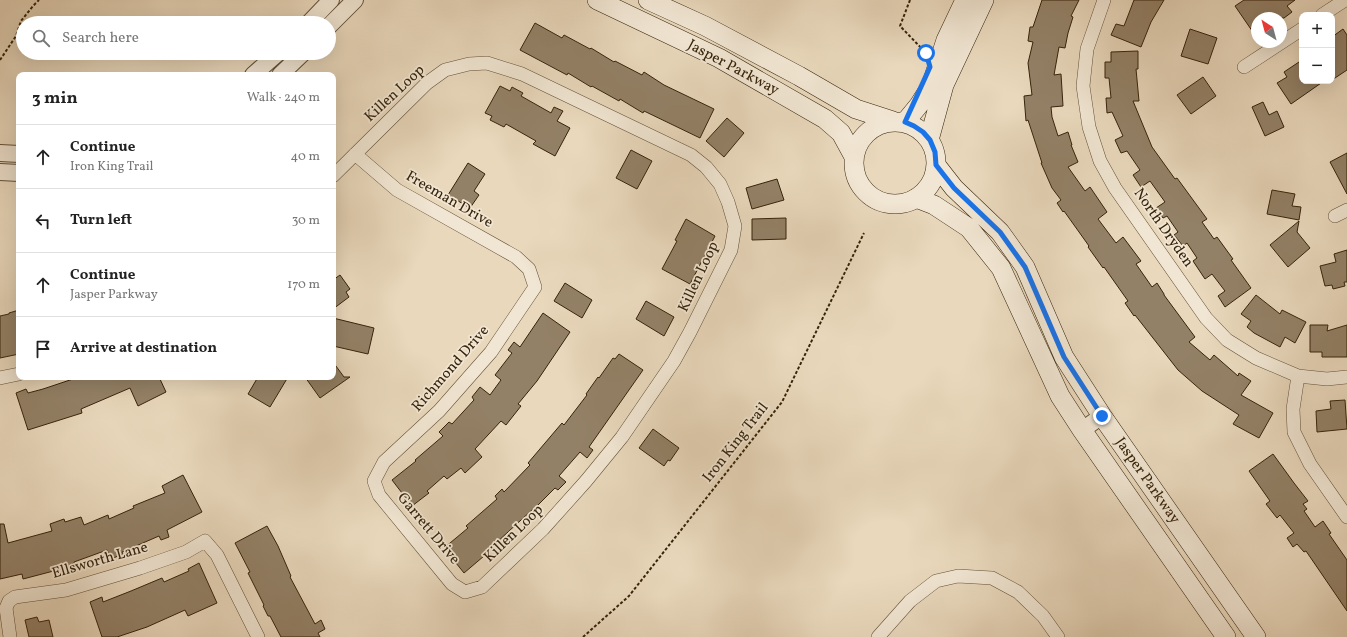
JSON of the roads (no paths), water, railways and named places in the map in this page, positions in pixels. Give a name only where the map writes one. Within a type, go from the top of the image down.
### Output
[{"type":"main road","name":"Jasper Parkway","points":[[597,0],[720,58],[825,119],[841,133],[854,155]]},
{"type":"main road","name":"Jasper Parkway","points":[[648,0],[705,26],[799,76],[856,109],[899,122]]},
{"type":"main road","points":[[899,122],[919,105],[932,86],[946,40],[965,0]]},
{"type":"main road","points":[[930,140],[944,85],[984,0]]},
{"type":"main road","points":[[899,122],[914,126],[923,132],[930,140],[935,152],[936,165],[933,178],[926,190],[916,198],[903,203],[890,204],[877,200],[866,193],[858,182],[853,169],[854,155],[858,142],[867,131],[879,124],[899,122]]},
{"type":"main road","name":"Jasper Parkway","points":[[936,165],[954,188],[1000,232],[1025,267],[1064,357],[1102,416],[1256,637]]},
{"type":"main road","name":"Jasper Parkway","points":[[916,198],[934,205],[969,228],[1002,268],[1060,396],[1226,637]]},
{"type":"street","points":[[315,16],[331,0]]},
{"type":"street","points":[[336,19],[355,0]]},
{"type":"street","name":"North Dryden","points":[[1104,0],[1101,4],[1087,49],[1083,86],[1089,127],[1100,161],[1115,188],[1206,318],[1227,340],[1256,358],[1298,376],[1327,379],[1347,377]]},
{"type":"street","points":[[1327,12],[1345,0]]},
{"type":"street","points":[[1244,67],[1299,31]]},
{"type":"street","points":[[256,72],[270,60]]},
{"type":"street","points":[[283,72],[296,60]]},
{"type":"street","name":"Killen Loop","points":[[336,173],[428,83],[445,70],[468,64],[487,63],[522,74],[691,155],[706,167],[720,184],[728,202],[735,226],[731,250],[674,361],[622,437],[586,481],[543,529],[482,587],[465,592]]},
{"type":"street","points":[[0,153],[16,154]]},
{"type":"street","name":"Freeman Drive","points":[[355,154],[397,190],[516,257],[529,269]]},
{"type":"street","points":[[0,172],[16,173]]},
{"type":"street","name":"Richmond Drive","points":[[374,481],[384,462],[439,411],[491,352],[535,288],[529,269]]},
{"type":"street","points":[[0,378],[16,375]]},
{"type":"street","points":[[1298,376],[1293,409],[1294,432],[1310,464],[1347,518]]},
{"type":"street","points":[[1082,430],[1102,416]]},
{"type":"street","name":"Garrett Drive","points":[[374,481],[379,495],[452,584],[465,592]]},
{"type":"street","name":"Ellsworth Lane","points":[[10,637],[6,608],[9,601],[15,597],[66,590],[140,568],[186,552],[205,542],[218,555],[258,637]]},
{"type":"street","points":[[878,637],[910,601],[936,581],[958,576],[992,578],[1018,592],[1043,616],[1058,637]]}]
